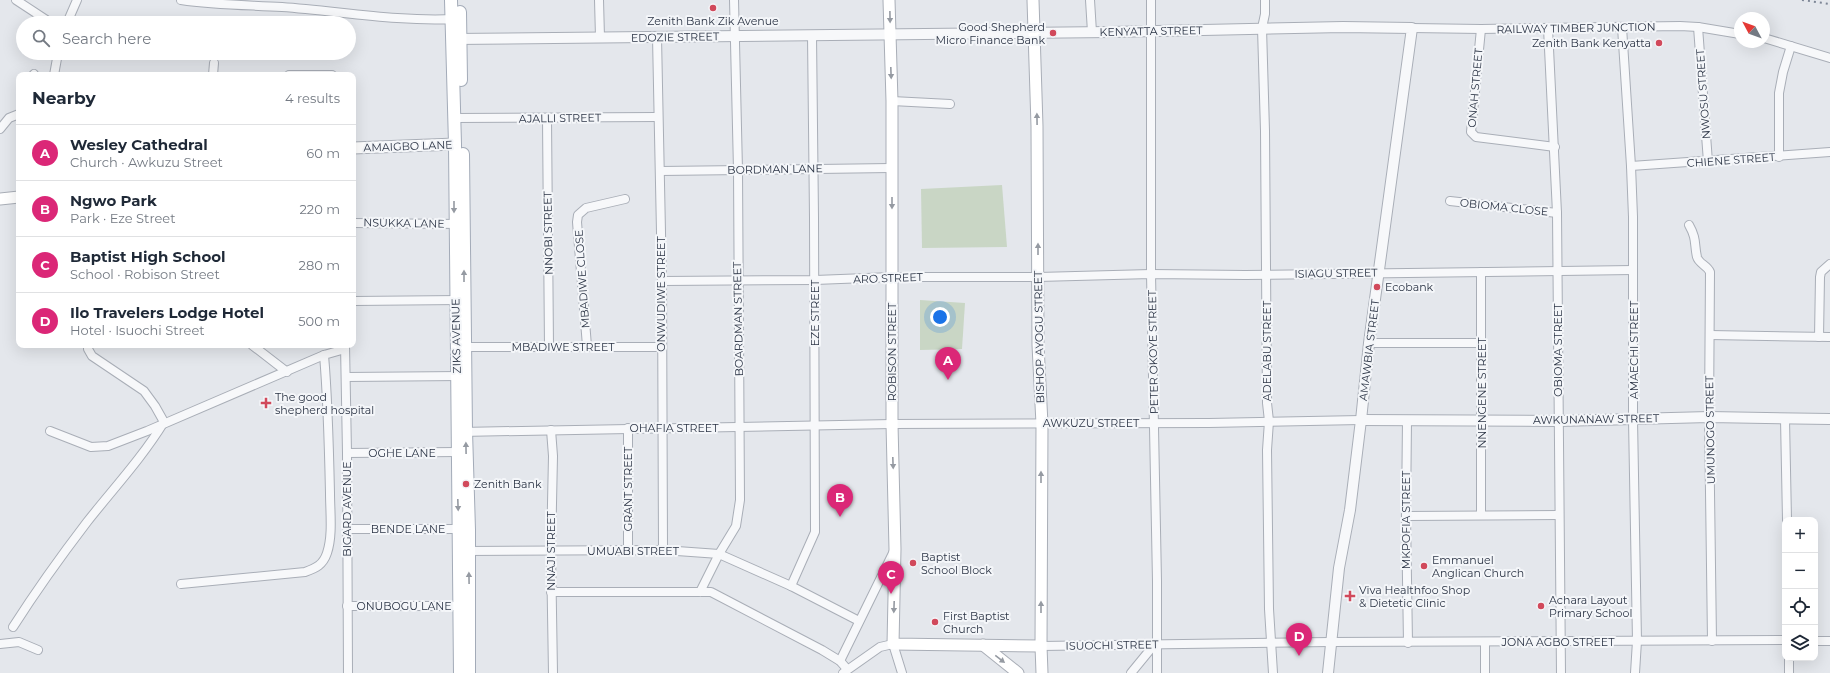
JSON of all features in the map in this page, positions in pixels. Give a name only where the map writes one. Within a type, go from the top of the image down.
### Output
[{"type":"main road","name":"ZIKS AVENUE","points":[[451,0],[456,19]]},
{"type":"main road","name":"ZIKS AVENUE","points":[[459,0],[456,19],[456,39],[461,432],[465,606],[469,673]]},
{"type":"main road","name":"ROBISON STREET","points":[[889,0],[892,101],[892,424],[895,549],[893,644]]},
{"type":"main road","name":"BISHOP AYOGU STREET","points":[[1033,0],[1038,345],[1042,424],[1042,673]]},
{"type":"main road","name":"AMAIGBO LANE","points":[[356,148],[458,144]]},
{"type":"main road","points":[[0,199],[16,197]]},
{"type":"main road","name":"ZIKS AVENUE","points":[[461,432],[457,452],[464,529]]},
{"type":"main road","name":"ZIKS AVENUE","points":[[460,673],[465,606]]},
{"type":"main road","name":"ISUOCHI STREET","points":[[893,644],[1041,646]]},
{"type":"main road","points":[[983,645],[1018,673]]},
{"type":"street","points":[[16,0],[40,16]]},
{"type":"street","points":[[70,16],[77,0]]},
{"type":"street","points":[[181,0],[202,3],[281,4],[400,18],[456,19]]},
{"type":"street","points":[[599,0],[600,37]]},
{"type":"street","name":"BOARDMAN STREET","points":[[700,592],[718,554],[738,519],[740,500],[737,281],[738,170],[734,0]]},
{"type":"street","points":[[1090,0],[1092,32]]},
{"type":"street","name":"PETER OKOYE STREET","points":[[1151,0],[1151,274],[1154,423],[1155,645],[1157,673]]},
{"type":"street","name":"ADELABU STREET","points":[[1264,0],[1265,14],[1262,28],[1266,274],[1266,404],[1269,421],[1267,450],[1268,603],[1274,673]]},
{"type":"street","name":"AMAECHI STREET","points":[[1622,27],[1631,166],[1637,641],[1635,673]]},
{"type":"street","name":"RAILWAY TIMBER JUNCTION","points":[[1412,28],[1481,29],[1698,27],[1734,33]]},
{"type":"street","name":"NWOSU STREET","points":[[1698,27],[1708,162]]},
{"type":"street","name":"KENYATTA STREET","points":[[890,34],[1034,33],[1262,28],[1412,28]]},
{"type":"street","name":"AMAWBIA STREET","points":[[1328,673],[1330,642],[1339,568],[1348,523],[1369,343],[1380,272],[1412,28]]},
{"type":"street","name":"OBIOMA STREET","points":[[1548,28],[1558,213],[1559,642],[1561,673]]},
{"type":"street","name":"ONAH STREET","points":[[1481,29],[1471,114],[1471,132],[1476,137],[1555,147]]},
{"type":"street","name":"EDOZIE STREET","points":[[456,39],[890,34]]},
{"type":"street","name":"EZE STREET","points":[[791,586],[815,532],[815,280],[812,35]]},
{"type":"street","name":"ONWUDIWE STREET","points":[[657,37],[662,281],[661,347],[663,428],[663,550]]},
{"type":"street","points":[[1770,40],[1830,58]]},
{"type":"street","points":[[1779,157],[1779,93],[1783,72],[1791,46]]},
{"type":"street","points":[[55,72],[57,60]]},
{"type":"street","points":[[213,72],[214,63]]},
{"type":"street","points":[[892,101],[950,104]]},
{"type":"street","points":[[0,129],[9,118],[16,115]]},
{"type":"street","name":"AJALLI STREET","points":[[458,118],[547,119],[658,117]]},
{"type":"street","name":"NNOBI STREET","points":[[547,119],[549,347]]},
{"type":"street","name":"CHIENE STREET","points":[[1631,166],[1708,162],[1830,152]]},
{"type":"street","name":"BORDMAN LANE","points":[[660,170],[891,168]]},
{"type":"street","name":"MBADIWE CLOSE","points":[[587,346],[577,222],[578,215],[586,208],[625,199]]},
{"type":"street","name":"OBIOMA CLOSE","points":[[1450,201],[1558,213]]},
{"type":"street","name":"NSUKKA LANE","points":[[356,223],[459,224]]},
{"type":"street","name":"UMUNOGO STREET","points":[[1689,225],[1696,242],[1697,257],[1710,272],[1708,418],[1712,641]]},
{"type":"street","points":[[1819,337],[1820,277],[1821,272],[1830,264]]},
{"type":"street","name":"ISIAGU STREET","points":[[1038,277],[1151,274],[1633,270]]},
{"type":"street","name":"NNENGENE STREET","points":[[1481,272],[1481,514]]},
{"type":"street","name":"ARO STREET","points":[[662,281],[815,280],[892,277],[1038,277]]},
{"type":"street","points":[[356,301],[460,300]]},
{"type":"street","points":[[1710,335],[1830,337]]},
{"type":"street","points":[[1369,343],[1482,343]]},
{"type":"street","name":"MBADIWE STREET","points":[[461,347],[661,347]]},
{"type":"street","points":[[88,348],[92,356],[144,391],[164,422]]},
{"type":"street","points":[[256,348],[287,372]]},
{"type":"street","points":[[50,431],[83,445],[98,447],[108,446],[342,348]]},
{"type":"street","name":"BIGARD AVENUE","points":[[345,348],[348,529],[348,673]]},
{"type":"street","points":[[181,584],[305,572],[316,568],[324,561],[327,553],[330,531],[329,417],[324,355]]},
{"type":"street","points":[[346,377],[461,376]]},
{"type":"street","name":"AWKUNANAW STREET","points":[[1361,420],[1708,418],[1830,419]]},
{"type":"street","points":[[1786,419],[1787,517]]},
{"type":"street","name":"AWKUZU STREET","points":[[892,424],[1209,423],[1361,420]]},
{"type":"street","name":"MKPOFIA STREET","points":[[1407,420],[1406,516],[1408,643]]},
{"type":"street","points":[[13,627],[40,585],[87,522],[153,440],[164,422]]},
{"type":"street","name":"OHAFIA STREET","points":[[461,432],[892,424]]},
{"type":"street","name":"GRANT STREET","points":[[628,428],[628,551]]},
{"type":"street","name":"NNAJI STREET","points":[[551,430],[553,456],[551,551],[553,673]]},
{"type":"street","name":"OGHE LANE","points":[[347,453],[457,452]]},
{"type":"street","points":[[1406,516],[1559,514]]},
{"type":"street","name":"BENDE LANE","points":[[348,529],[464,529]]},
{"type":"street","points":[[840,661],[895,549]]},
{"type":"street","name":"UMUABI STREET","points":[[464,551],[663,550],[718,554],[791,586],[859,621]]},
{"type":"street","points":[[551,592],[700,592],[716,594],[822,650],[840,661],[845,671],[880,648],[893,644],[902,673]]},
{"type":"street","name":"ONUBOGU LANE","points":[[347,606],[465,606]]},
{"type":"street","name":"JONA AGBO STREET","points":[[1330,642],[1408,643],[1782,640]]},
{"type":"street","points":[[1818,641],[1830,641]]},
{"type":"street","points":[[0,644],[19,642],[38,650]]},
{"type":"street","name":"ISUOCHI STREET","points":[[1041,646],[1330,642]]},
{"type":"street","points":[[1485,642],[1485,673]]},
{"type":"street","points":[[1131,673],[1155,645]]},
{"type":"street","points":[[1789,661],[1789,673]]},
{"type":"green space","points":[[1002,185],[1007,247],[922,248],[921,189]]},
{"type":"green space","points":[[920,300],[965,303],[962,349],[920,350]]},
{"type":"railway","points":[[1802,0],[1830,4]]},
{"type":"place","name":"Zenith Bank Zik Avenue","points":[[713,8]]},
{"type":"place","name":"Good Shepherd Micro Finance Bank","points":[[1053,33]]},
{"type":"place","name":"Zenith Bank Kenyatta","points":[[1659,43]]},
{"type":"place","name":"Ecobank","points":[[1377,287]]},
{"type":"place","name":"Wesley Cathedral","points":[[948,380]]},
{"type":"place","name":"The good shepherd hospital","points":[[266,403]]},
{"type":"place","name":"Zenith Bank","points":[[466,484]]},
{"type":"place","name":"Ngwo Park","points":[[840,517]]},
{"type":"place","name":"Baptist School Block","points":[[913,563]]},
{"type":"place","name":"Emmanuel Anglican Church","points":[[1424,566]]},
{"type":"place","name":"Baptist High School","points":[[891,594]]},
{"type":"place","name":"Viva Healthfoo Shop & Dietetic Clinic","points":[[1350,596]]},
{"type":"place","name":"Achara Layout Primary School","points":[[1541,606]]},
{"type":"place","name":"First Baptist Church","points":[[935,622]]},
{"type":"place","name":"Ilo Travelers Lodge Hotel","points":[[1299,656]]}]
